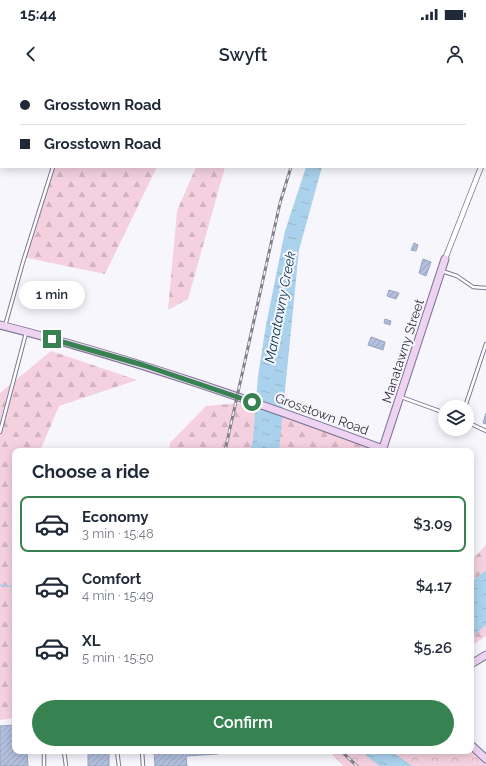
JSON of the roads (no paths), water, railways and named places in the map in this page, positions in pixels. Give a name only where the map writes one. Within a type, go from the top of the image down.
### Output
[{"type":"street","points":[[445,258],[481,168]]},
{"type":"street","name":"Manatawny Street","points":[[384,448],[445,258]]},
{"type":"street","name":"Grosstown Road","points":[[2,326],[143,365],[291,415],[378,448]]},
{"type":"street","points":[[474,662],[486,655]]},
{"type":"street","points":[[474,748],[486,759]]},
{"type":"lane","points":[[2,326],[54,168]]},
{"type":"lane","points":[[441,271],[457,276],[473,287],[486,288]]},
{"type":"lane","points":[[0,432],[26,332]]},
{"type":"lane","points":[[467,400],[486,344]]},
{"type":"lane","points":[[400,397],[438,411]]},
{"type":"lane","points":[[474,425],[486,431]]},
{"type":"lane","points":[[44,754],[44,766]]},
{"type":"lane","points":[[64,754],[66,766]]},
{"type":"lane","points":[[117,754],[119,766]]},
{"type":"lane","points":[[142,754],[143,766]]},
{"type":"water","name":"Manatawny Creek","points":[[306,168],[322,168],[299,250],[279,448],[251,448],[253,440],[258,376],[266,325],[285,231]]},
{"type":"water","points":[[486,570],[486,625],[474,635],[474,580]]},
{"type":"water","points":[[365,754],[395,754],[412,766],[379,766]]},
{"type":"waterway","points":[[0,585],[12,587]]},
{"type":"railway","points":[[226,448],[280,203],[291,168]]},
{"type":"railway","points":[[344,754],[357,766]]}]
